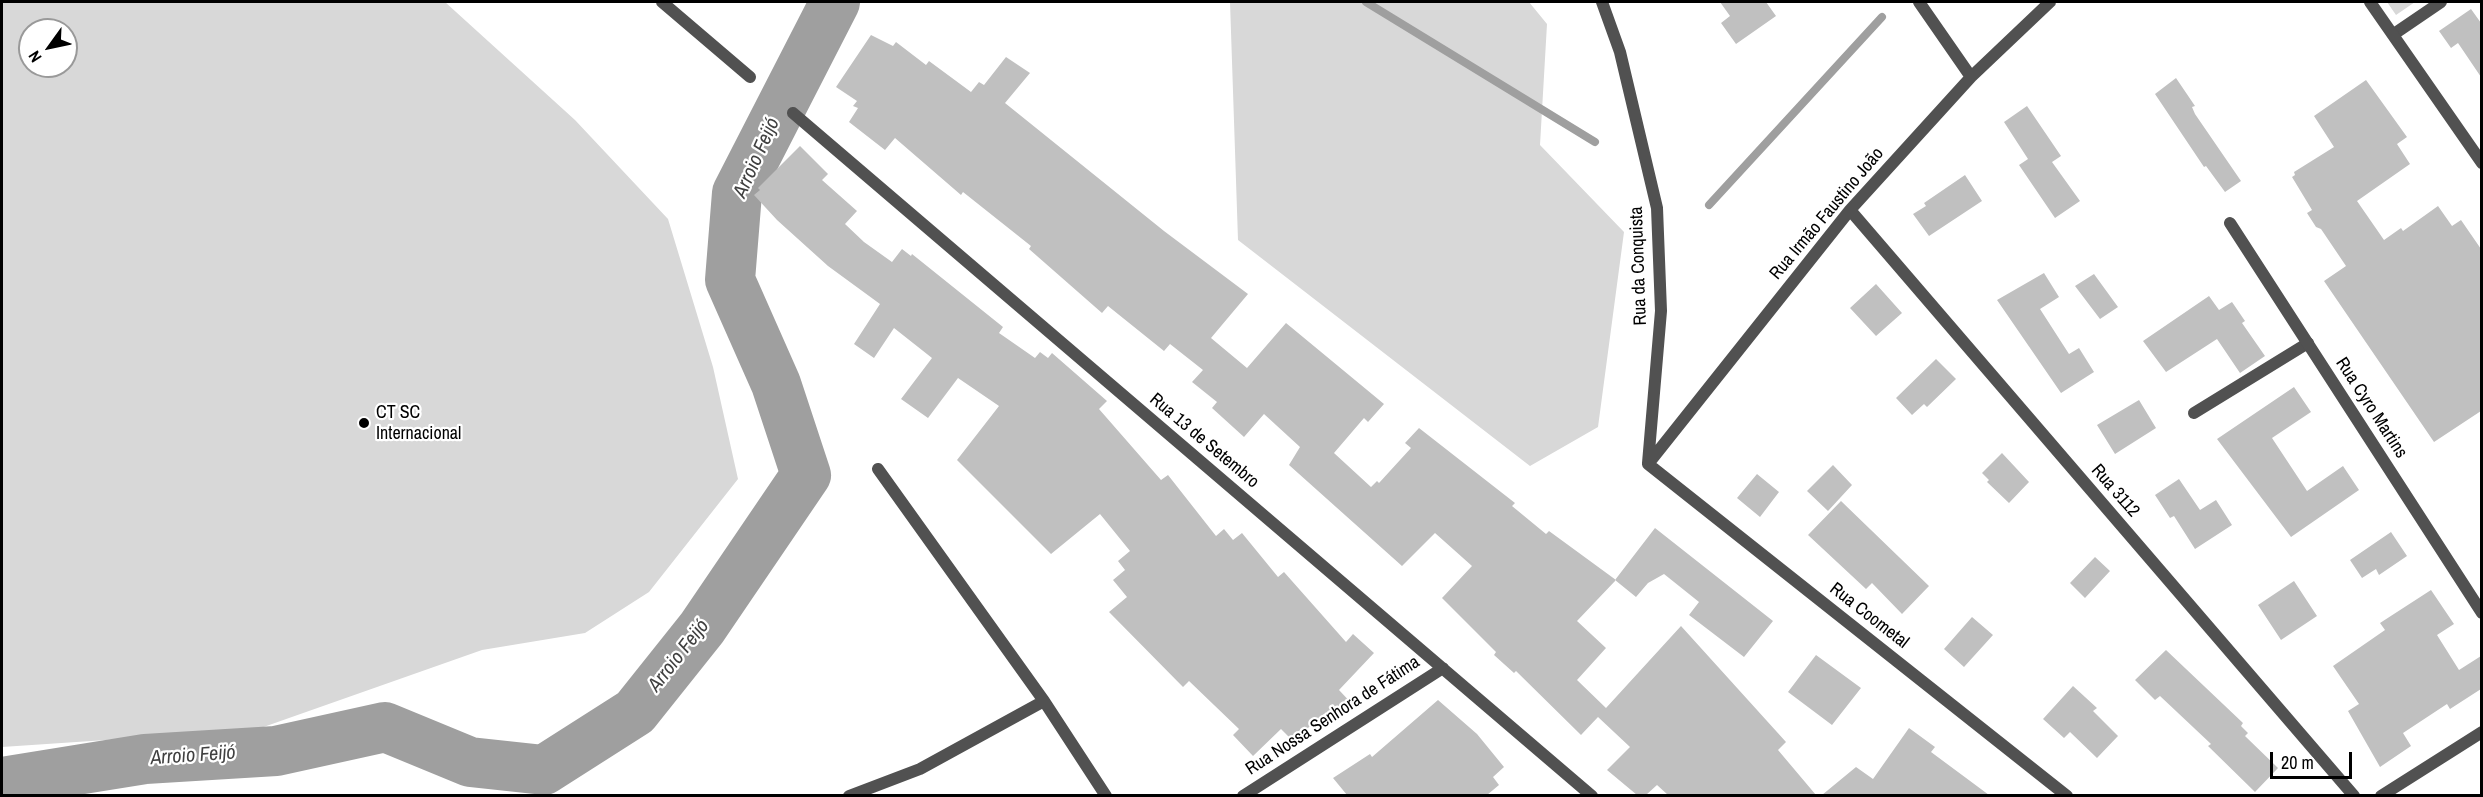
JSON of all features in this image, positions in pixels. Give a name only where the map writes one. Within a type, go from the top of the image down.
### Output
[{"type":"street","points":[[662,2],[750,77]]},
{"type":"street","name":"Rua da Conquista","points":[[1602,2],[1620,52],[1657,208],[1661,311],[1648,464]]},
{"type":"street","points":[[1919,2],[1971,76]]},
{"type":"street","name":"Rua Irmão Faustino João","points":[[1648,464],[1850,210],[1971,76],[2050,2]]},
{"type":"street","points":[[2370,2],[2481,163]]},
{"type":"street","points":[[2394,34],[2441,2]]},
{"type":"street","name":"Rua 13 de Setembro","points":[[793,113],[1592,795]]},
{"type":"street","name":"Rua 3112","points":[[1850,210],[2354,795]]},
{"type":"street","name":"Rua Cyro Martins","points":[[2230,223],[2481,613]]},
{"type":"street","points":[[2194,413],[2308,343]]},
{"type":"street","name":"Rua Coometal","points":[[1648,464],[2067,795]]},
{"type":"street","points":[[878,469],[1044,701],[1106,795]]},
{"type":"street","name":"Rua Nossa Senhora de Fátima","points":[[1243,795],[1443,668]]},
{"type":"street","points":[[849,795],[920,769],[1044,701]]},
{"type":"street","points":[[2381,795],[2481,732]]},
{"type":"shaded area","name":"CT SC Internacional","points":[[2,2],[445,2],[575,120],[668,219],[713,367],[738,479],[649,592],[585,633],[482,650],[255,730],[2,747]]},
{"type":"shaded area","points":[[1230,2],[1529,2],[1547,24],[1540,145],[1624,232],[1598,427],[1530,466],[1238,240]]},
{"type":"shaded area","points":[[2387,2],[2415,2],[2396,15]]},
{"type":"building","points":[[1720,2],[1766,2],[1776,16],[1736,44],[1721,23],[1730,16]]},
{"type":"building","points":[[2471,9],[2481,23],[2481,77],[2458,43],[2451,48],[2439,31]]},
{"type":"building","points":[[871,35],[893,46],[896,42],[926,65],[929,61],[971,92],[979,82],[984,85],[1006,57],[1030,73],[1005,103],[1164,231],[1248,294],[1211,338],[1247,368],[1286,323],[1384,404],[1368,422],[1364,418],[1334,453],[1371,487],[1377,481],[1379,483],[1411,448],[1405,443],[1419,428],[1515,503],[1512,506],[1546,534],[1549,531],[1616,580],[1577,621],[1606,648],[1577,680],[1606,708],[1681,626],[1786,742],[1778,750],[1816,795],[1668,795],[1657,785],[1646,795],[1637,795],[1607,770],[1630,747],[1598,717],[1581,735],[1516,671],[1514,673],[1494,655],[1496,652],[1442,598],[1472,566],[1435,533],[1402,566],[1289,465],[1300,447],[1264,414],[1244,437],[1212,408],[1217,402],[1192,382],[1203,370],[1170,344],[1164,351],[1108,306],[1102,313],[1029,249],[1031,246],[963,192],[961,195],[895,138],[885,150],[849,122],[858,108],[853,106],[857,101],[836,87]]},
{"type":"building","points":[[2176,78],[2195,106],[2192,107],[2195,114],[2241,181],[2225,192],[2206,166],[2204,167],[2155,94]]},
{"type":"building","points":[[2366,80],[2407,137],[2397,144],[2410,164],[2357,201],[2384,240],[2401,228],[2403,231],[2438,206],[2452,226],[2461,220],[2481,249],[2481,411],[2434,442],[2324,281],[2346,266],[2307,213],[2312,210],[2292,177],[2295,175],[2294,172],[2334,147],[2314,116]]},
{"type":"building","points":[[2027,106],[2061,156],[2052,162],[2080,201],[2055,218],[2019,165],[2028,159],[2004,122]]},
{"type":"building","points":[[800,146],[828,174],[822,180],[857,211],[845,224],[864,242],[892,262],[902,249],[911,256],[912,254],[1003,327],[999,333],[1035,358],[1040,352],[1048,358],[1052,353],[1107,401],[1099,409],[1161,480],[1168,475],[1216,536],[1224,529],[1233,540],[1242,533],[1278,577],[1284,572],[1346,642],[1353,634],[1374,653],[1339,690],[1354,706],[1331,721],[1324,714],[1293,741],[1281,729],[1253,756],[1233,735],[1239,729],[1189,681],[1183,687],[1109,612],[1127,597],[1113,580],[1125,570],[1118,561],[1130,551],[1100,514],[1051,554],[957,460],[999,406],[958,378],[928,418],[901,399],[932,358],[894,328],[874,358],[854,344],[880,304],[828,266],[777,220],[754,195],[760,190],[758,188]]},
{"type":"building","points":[[1965,175],[1982,201],[1929,236],[1913,214],[1926,206],[1924,203]]},
{"type":"building","points":[[2044,273],[2059,297],[2040,309],[2069,354],[2079,348],[2094,372],[2061,393],[1997,300]]},
{"type":"building","points":[[2094,274],[2118,307],[2100,319],[2075,286]]},
{"type":"building","points":[[1876,284],[1902,313],[1876,336],[1850,308]]},
{"type":"building","points":[[2209,296],[2219,310],[2232,302],[2245,321],[2242,323],[2265,356],[2240,373],[2217,339],[2166,372],[2143,341]]},
{"type":"building","points":[[1936,359],[1956,379],[1927,407],[1924,404],[1912,415],[1896,398]]},
{"type":"building","points":[[2294,387],[2311,412],[2272,438],[2307,491],[2343,466],[2359,490],[2291,537],[2217,439]]},
{"type":"building","points":[[2139,400],[2156,428],[2115,454],[2097,425]]},
{"type":"building","points":[[2002,453],[2029,482],[2009,503],[1987,482],[1989,480],[1982,473]]},
{"type":"building","points":[[1833,465],[1852,485],[1828,511],[1807,491]]},
{"type":"building","points":[[1757,474],[1779,492],[1760,517],[1737,498]]},
{"type":"building","points":[[2179,479],[2200,510],[2216,500],[2232,525],[2195,549],[2174,516],[2170,518],[2155,495]]},
{"type":"building","points":[[1841,501],[1929,586],[1902,614],[1872,583],[1866,589],[1808,535]]},
{"type":"building","points":[[1655,528],[1773,621],[1744,657],[1689,615],[1699,602],[1664,574],[1648,583],[1636,597],[1615,580]]},
{"type":"building","points":[[2391,532],[2407,556],[2379,575],[2376,569],[2362,578],[2350,560]]},
{"type":"building","points":[[2095,557],[2110,571],[2085,598],[2070,583]]},
{"type":"building","points":[[2294,581],[2317,616],[2281,640],[2258,605]]},
{"type":"building","points":[[2431,590],[2454,624],[2437,635],[2459,670],[2481,656],[2481,689],[2450,709],[2447,704],[2403,733],[2411,746],[2380,767],[2348,711],[2359,704],[2333,666],[2385,630],[2380,623]]},
{"type":"building","points":[[1972,617],[1993,635],[1964,667],[1944,649]]},
{"type":"building","points":[[2166,650],[2243,723],[2241,726],[2248,733],[2245,736],[2278,768],[2255,792],[2208,746],[2211,744],[2160,696],[2155,700],[2135,680]]},
{"type":"building","points":[[1816,655],[1861,688],[1832,725],[1788,692]]},
{"type":"building","points":[[2073,686],[2097,708],[2093,711],[2118,736],[2097,758],[2070,732],[2064,738],[2043,719]]},
{"type":"building","points":[[1438,700],[1477,734],[1504,767],[1493,777],[1499,785],[1487,795],[1347,795],[1333,778],[1370,754],[1372,757]]},
{"type":"building","points":[[1909,728],[1935,747],[1931,752],[1989,795],[1822,795],[1856,767],[1873,779]]},
{"type":"waterway","name":"Arroio Feijó","points":[[2,782],[145,759],[276,751],[385,727],[470,762],[544,770],[635,712],[702,628],[806,475],[776,384],[730,280],[737,193],[835,2]]},
{"type":"waterway","points":[[1366,2],[1595,142]]},
{"type":"waterway","points":[[1709,205],[1882,17]]},
{"type":"place","name":"CT SC Internacional","points":[[364,423]]}]
